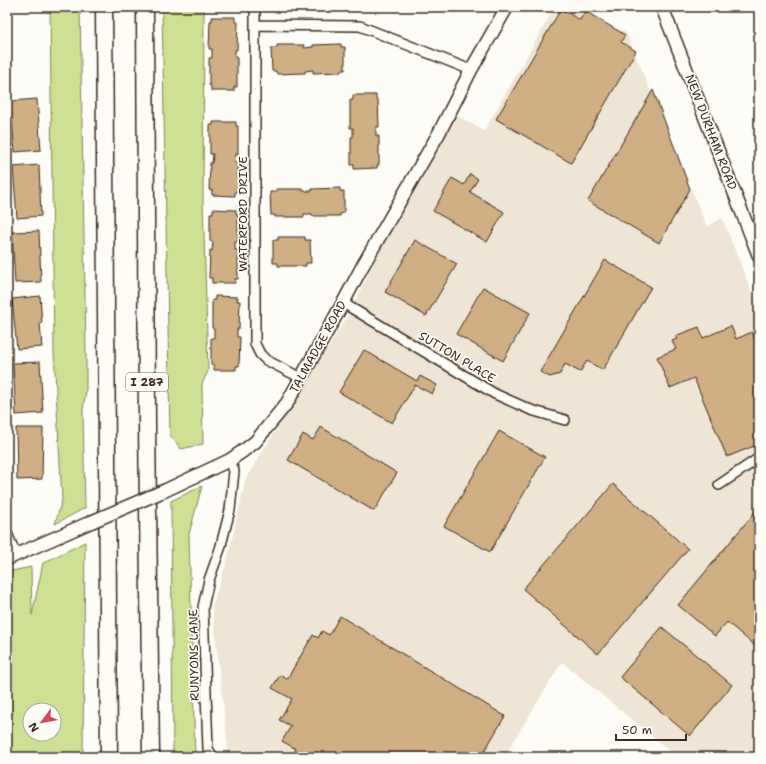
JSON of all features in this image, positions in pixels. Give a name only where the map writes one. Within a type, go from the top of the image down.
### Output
[{"type":"highway","points":[[104,7],[109,757]]},
{"type":"highway","name":"I 287","points":[[145,7],[150,757]]},
{"type":"street","name":"WATERFORD DRIVE","points":[[255,7],[255,344],[260,354],[266,360],[301,378]]},
{"type":"street","name":"TALMADGE ROAD","points":[[12,557],[166,490],[230,460],[255,442],[279,414],[301,378],[362,267],[439,134],[471,70],[507,7]]},
{"type":"street","name":"NEW DURHAM ROAD","points":[[662,7],[759,256]]},
{"type":"street","points":[[255,25],[360,26],[471,70]]},
{"type":"street","name":"SUTTON PLACE","points":[[343,303],[494,394],[531,410],[565,420]]},
{"type":"street","points":[[719,485],[759,458]]},
{"type":"street","name":"RUNYONS LANE","points":[[213,757],[208,749],[203,607],[209,580],[220,549],[230,510],[234,471],[230,460]]},
{"type":"street","points":[[7,533],[12,557]]},
{"type":"shaded area","points":[[555,7],[564,7],[626,32],[707,227],[722,218],[759,310],[759,757],[677,757],[562,662],[504,757],[229,757],[212,606],[227,561],[246,478],[349,314],[447,110],[484,131]]},
{"type":"green space","points":[[50,7],[80,7],[86,351],[86,391],[83,410],[85,508],[55,524],[62,500],[54,353]]},
{"type":"green space","points":[[162,7],[204,7],[203,200],[208,371],[202,384],[203,444],[181,449],[170,435]]},
{"type":"green space","points":[[202,486],[189,534],[195,757],[173,757],[171,501]]},
{"type":"green space","points":[[85,542],[83,752],[73,757],[12,757],[7,742],[7,572],[31,567],[32,615],[43,563]]},
{"type":"building","points":[[561,9],[580,20],[585,11],[625,35],[621,42],[636,51],[571,163],[496,119]]},
{"type":"building","points":[[212,17],[235,17],[235,22],[238,22],[237,50],[235,50],[235,58],[237,58],[237,87],[234,87],[234,91],[211,91],[211,86],[209,85],[209,58],[212,58],[212,49],[209,49],[210,21],[212,21]]},
{"type":"building","points":[[341,44],[341,47],[345,47],[345,70],[341,70],[341,72],[313,73],[313,70],[305,71],[305,73],[277,74],[276,71],[272,71],[271,48],[277,48],[277,45],[304,45],[304,48],[313,47],[313,45]]},
{"type":"building","points":[[653,90],[690,189],[659,243],[588,201]]},
{"type":"building","points":[[353,95],[376,95],[376,100],[378,100],[379,127],[376,127],[376,136],[379,136],[379,165],[377,165],[377,168],[354,169],[354,165],[351,165],[351,137],[353,137],[353,128],[350,128],[350,100],[353,100]]},
{"type":"building","points":[[37,99],[41,150],[15,152],[10,101]]},
{"type":"building","points":[[213,122],[236,122],[236,126],[238,126],[238,154],[236,154],[235,163],[238,163],[238,191],[235,191],[235,196],[212,195],[212,190],[209,190],[210,163],[212,163],[213,154],[210,154],[210,125],[213,125]]},
{"type":"building","points":[[39,165],[41,216],[17,218],[13,167]]},
{"type":"building","points":[[470,174],[478,179],[470,192],[504,212],[487,242],[433,211],[452,178],[464,185]]},
{"type":"building","points":[[340,188],[340,191],[344,191],[344,213],[340,214],[340,216],[312,216],[312,214],[304,214],[304,217],[275,217],[275,215],[271,215],[270,192],[276,192],[276,189],[303,189],[303,191],[312,191],[312,189]]},
{"type":"building","points":[[213,209],[236,210],[236,214],[238,214],[238,242],[235,242],[235,250],[238,250],[238,279],[235,279],[235,283],[212,283],[212,278],[209,278],[210,250],[212,251],[213,242],[210,241],[210,213],[213,213]]},
{"type":"building","points":[[39,231],[41,282],[15,283],[12,232]]},
{"type":"building","points":[[278,237],[305,237],[305,240],[310,240],[311,263],[306,263],[306,266],[278,266],[278,263],[273,263],[273,240],[278,240]]},
{"type":"building","points":[[415,240],[457,264],[426,316],[385,292]]},
{"type":"building","points":[[605,260],[651,287],[603,370],[587,361],[580,372],[565,364],[560,374],[550,377],[540,372]]},
{"type":"building","points":[[483,287],[530,313],[503,361],[456,334]]},
{"type":"building","points":[[40,296],[42,347],[17,349],[12,299]]},
{"type":"building","points":[[215,296],[238,297],[237,301],[240,301],[239,329],[237,329],[237,337],[240,337],[239,366],[236,366],[236,370],[214,370],[214,365],[211,365],[211,338],[214,338],[214,329],[212,328],[212,300],[215,300]]},
{"type":"building","points":[[731,326],[736,339],[752,332],[759,349],[759,444],[727,457],[694,378],[670,388],[657,357],[676,349],[672,341],[677,339],[675,336],[699,327],[703,338]]},
{"type":"building","points":[[364,350],[417,381],[420,376],[437,385],[432,394],[415,385],[392,423],[339,392]]},
{"type":"building","points":[[40,362],[43,413],[16,415],[13,363]]},
{"type":"building","points":[[321,427],[397,473],[374,511],[288,460],[303,434],[313,440]]},
{"type":"building","points":[[16,428],[43,428],[42,479],[17,480]]},
{"type":"building","points":[[499,431],[545,457],[490,552],[444,526]]},
{"type":"building","points":[[613,484],[688,549],[598,654],[523,589]]},
{"type":"building","points":[[759,507],[759,638],[754,645],[727,622],[715,636],[678,605]]},
{"type":"building","points":[[340,616],[505,716],[481,757],[291,757],[296,749],[282,741],[291,726],[279,720],[292,699],[272,688],[280,675],[287,679],[313,635],[318,638],[322,631],[329,635]]},
{"type":"building","points":[[662,627],[732,685],[690,736],[620,677]]}]
